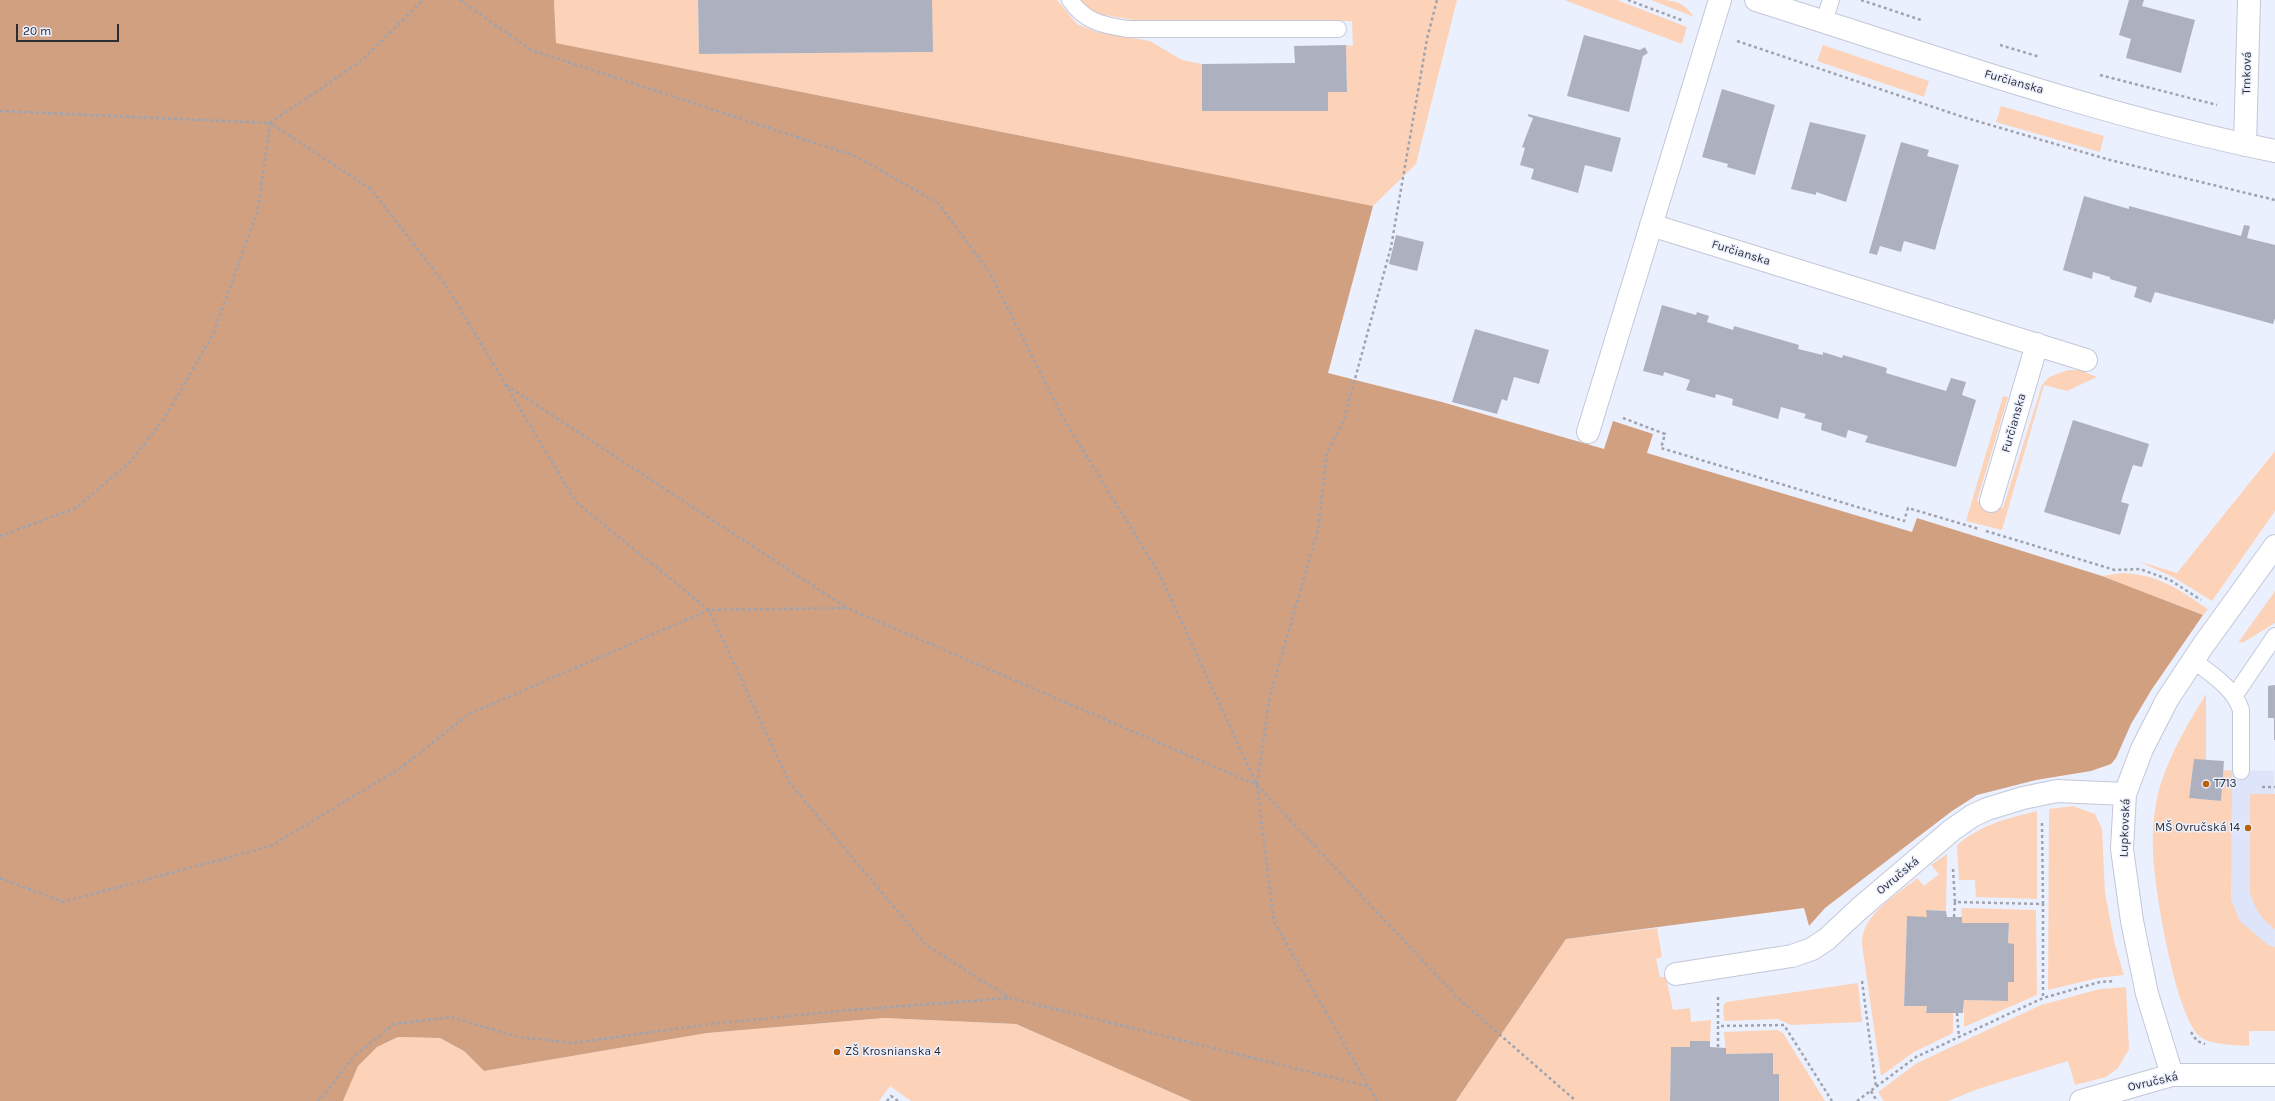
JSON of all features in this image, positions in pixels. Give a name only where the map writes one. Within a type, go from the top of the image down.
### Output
[{"type":"street","points":[[1588,432],[1720,0]]},
{"type":"street","name":"Furčianska","points":[[1756,0],[1990,75],[2245,145],[2275,151]]},
{"type":"street","name":"Trnková","points":[[2245,145],[2249,0]]},
{"type":"street","name":"Furčianska","points":[[1651,225],[2086,360]]},
{"type":"street","name":"Furčianska","points":[[1991,502],[2038,344]]},
{"type":"street","name":"Lupkovská","points":[[2172,1075],[2147,994],[2132,921],[2122,849],[2125,794],[2142,749],[2168,700],[2193,660],[2275,546]]},
{"type":"street","name":"Ovručská","points":[[1676,974],[1792,956],[1812,949],[1827,939],[1865,904],[1952,830],[1967,819],[1987,809],[2042,794],[2072,790],[2125,794]]},
{"type":"street","name":"Ovručská","points":[[2081,1101],[2172,1075],[2275,1075]]},
{"type":"lane","points":[[1070,0],[1077,10],[1098,24],[1128,29],[1338,29]]},
{"type":"lane","points":[[1824,21],[1831,0]]},
{"type":"lane","points":[[2235,695],[2275,636]]},
{"type":"lane","points":[[2193,660],[2212,674],[2235,695],[2241,710],[2241,771]]},
{"type":"path","points":[[0,536],[76,508],[131,461],[166,416],[212,334],[258,210],[270,123],[361,61],[423,0]]},
{"type":"path","points":[[460,0],[531,50],[855,156],[938,203],[990,273],[1062,416],[1160,575],[1257,785],[1460,1000],[1576,1101]]},
{"type":"path","points":[[1376,1101],[1274,922],[1257,785],[1270,695],[1318,530],[1327,452],[1343,424],[1391,247],[1427,39],[1437,0]]},
{"type":"path","points":[[1628,0],[1710,32],[1963,117],[2110,160],[2275,200]]},
{"type":"path","points":[[1861,0],[1926,22]]},
{"type":"path","points":[[1993,43],[2046,59]]},
{"type":"path","points":[[2099,75],[2246,113]]},
{"type":"path","points":[[0,111],[270,123],[371,189],[447,287],[576,502],[709,610],[789,782],[926,945],[1010,998]]},
{"type":"path","points":[[505,384],[847,608],[1257,785]]},
{"type":"path","points":[[1595,408],[1665,434],[1661,448],[1904,522],[1908,508],[2115,570],[2140,569],[2170,580],[2202,601]]},
{"type":"path","points":[[0,878],[63,902],[271,846],[402,767],[469,714],[709,610],[847,608]]},
{"type":"path","points":[[2042,794],[2043,998]]},
{"type":"path","points":[[1954,917],[1955,902],[2043,904]]},
{"type":"path","points":[[1862,981],[1876,1087]]},
{"type":"path","points":[[1857,1101],[1916,1057],[2043,998],[2100,982],[2119,981]]},
{"type":"path","points":[[317,1101],[320,1100],[353,1056],[394,1024],[451,1017],[518,1037],[573,1043],[710,1024],[804,1014],[1010,998],[1368,1086]]},
{"type":"path","points":[[1957,1013],[1959,1038]]},
{"type":"path","points":[[1718,1047],[1718,1026],[1784,1025],[1832,1101]]},
{"type":"path","points":[[2188,1028],[2197,1040],[2209,1046]]},
{"type":"path","points":[[1871,1091],[1877,1101]]},
{"type":"path","points":[[887,1101],[891,1096],[898,1101]]},
{"type":"shaded area","points":[[0,0],[554,0],[556,43],[1373,206],[1328,373],[1442,402],[1604,449],[1613,421],[1653,434],[1647,453],[1912,532],[1917,518],[2102,576],[2203,615],[2152,689],[2131,724],[2116,758],[2111,764],[2091,771],[2036,780],[1977,795],[1952,811],[1825,908],[1809,926],[1804,908],[1566,939],[1456,1101],[1191,1101],[1016,1024],[884,1018],[707,1033],[484,1071],[464,1051],[440,1038],[398,1037],[377,1047],[358,1066],[343,1101],[0,1101]]},
{"type":"shaded area","points":[[554,0],[698,0],[699,54],[932,52],[932,0],[1057,0],[1077,24],[1097,32],[1150,41],[1182,60],[1202,64],[1203,111],[1328,111],[1328,92],[1347,92],[1346,45],[1353,46],[1352,21],[1148,22],[1096,14],[1078,0],[1457,0],[1416,164],[1373,206],[556,43]]},
{"type":"shaded area","points":[[1564,0],[1617,0],[1687,27],[1682,44]]},
{"type":"shaded area","points":[[1651,0],[1676,2],[1690,11],[1694,17]]},
{"type":"shaded area","points":[[1823,45],[1929,81],[1924,97],[1817,61]]},
{"type":"shaded area","points":[[2001,106],[2104,136],[2100,152],[1996,122]]},
{"type":"shaded area","points":[[2068,370],[2080,370],[2097,377],[2067,391],[2044,385],[2002,530],[1966,521],[2003,396],[2008,397],[1977,501],[2003,508],[2042,385],[2049,377]]},
{"type":"shaded area","points":[[2275,451],[2275,511],[2212,601],[2173,577],[2138,561],[2177,573]]},
{"type":"shaded area","points":[[2121,573],[2146,576],[2167,584],[2208,609],[2203,615],[2102,576]]},
{"type":"shaded area","points":[[2275,591],[2275,623],[2244,642],[2238,643]]},
{"type":"shaded area","name":"MŠ Ovručská 14","points":[[2274,653],[2275,1022],[2252,1022],[2220,854],[2223,770],[2274,771],[2274,718],[2268,718],[2268,686],[2274,685]]},
{"type":"shaded area","points":[[2206,694],[2206,760],[2194,760],[2189,798],[2221,801],[2223,770],[2232,771],[2231,900],[2240,921],[2268,945],[2275,947],[2275,1031],[2249,1031],[2249,1046],[2223,1044],[2203,1039],[2199,1036],[2190,1023],[2182,1003],[2167,949],[2154,869],[2153,826],[2161,783],[2175,749]]},
{"type":"shaded area","points":[[2250,794],[2275,794],[2275,929],[2259,913],[2250,893]]},
{"type":"shaded area","points":[[2073,806],[2095,814],[2102,829],[2105,893],[2115,945],[2124,975],[2098,978],[2048,990],[2049,809]]},
{"type":"shaded area","points":[[2037,811],[2037,899],[1976,897],[1975,880],[1959,880],[1957,845],[1985,827]]},
{"type":"shaded area","points":[[1947,854],[1946,911],[1927,910],[1927,917],[1907,917],[1904,1006],[1927,1006],[1926,1012],[1953,1013],[1953,1033],[1914,1052],[1881,1076],[1862,945],[1863,934],[1873,915],[1890,899],[1917,878],[1924,886],[1939,874],[1931,865]]},
{"type":"shaded area","points":[[1961,909],[2036,910],[2037,995],[1964,1027],[1964,1000],[2008,1001],[2008,982],[2014,982],[2014,944],[2008,943],[2009,923],[1962,923]]},
{"type":"shaded area","points":[[1657,928],[1662,957],[1656,959],[1660,977],[1666,977],[1673,1010],[1690,1008],[1691,1022],[1711,1020],[1710,1041],[1690,1041],[1690,1047],[1671,1047],[1670,1101],[1456,1101],[1566,939]]},
{"type":"shaded area","points":[[1858,983],[1862,1022],[1791,1025],[1778,1019],[1724,1021],[1723,1006],[1726,1002]]},
{"type":"shaded area","points":[[2126,987],[2129,1049],[2118,1068],[2106,1077],[2075,1085],[2068,1061],[1978,1089],[1948,1101],[1884,1101],[1878,1092],[1917,1063],[2041,1005],[2100,989]]},
{"type":"shaded area","name":"ZŠ Krosnianska 4","points":[[884,1018],[1016,1024],[1191,1101],[911,1101],[890,1086],[879,1101],[343,1101],[357,1066],[377,1047],[398,1037],[440,1038],[464,1051],[484,1071],[707,1033]]},
{"type":"shaded area","points":[[1777,1030],[1783,1033],[1825,1101],[1779,1101],[1779,1074],[1773,1074],[1773,1053],[1726,1054],[1724,1032]]},
{"type":"building","points":[[698,0],[932,0],[933,52],[699,54]]},
{"type":"building","points":[[2129,0],[2144,0],[2142,6],[2195,20],[2181,73],[2126,58],[2131,39],[2119,35]]},
{"type":"building","points":[[1584,35],[1640,50],[1645,47],[1648,53],[1643,56],[1629,112],[1567,96]]},
{"type":"building","points":[[1346,45],[1347,92],[1328,92],[1328,111],[1202,111],[1202,64],[1295,63],[1294,46]]},
{"type":"building","points":[[1722,89],[1775,105],[1755,175],[1727,167],[1728,164],[1702,157]]},
{"type":"building","points":[[1528,114],[1621,138],[1612,172],[1585,165],[1578,193],[1531,179],[1534,169],[1520,165],[1525,148],[1522,147],[1533,118],[1528,116]]},
{"type":"building","points":[[1810,122],[1866,135],[1846,202],[1816,192],[1816,195],[1791,189]]},
{"type":"building","points":[[1901,142],[1929,150],[1927,156],[1959,165],[1935,250],[1904,241],[1901,252],[1880,246],[1877,255],[1869,253]]},
{"type":"building","points":[[2084,196],[2129,209],[2129,206],[2241,236],[2244,225],[2250,226],[2247,238],[2275,245],[2275,318],[2273,324],[2155,292],[2151,303],[2134,297],[2137,287],[2093,272],[2092,279],[2063,270]]},
{"type":"building","points":[[1396,235],[1424,242],[1417,271],[1389,264]]},
{"type":"building","points":[[1662,305],[1696,315],[1697,312],[1709,316],[1707,322],[1733,330],[1734,326],[1799,345],[1798,349],[1823,355],[1823,352],[1842,358],[1843,355],[1887,368],[1886,373],[1946,391],[1951,378],[1966,382],[1962,395],[1976,400],[1956,467],[1865,442],[1868,436],[1848,430],[1846,438],[1821,430],[1822,423],[1804,418],[1806,414],[1781,407],[1778,419],[1732,405],[1733,399],[1716,394],[1715,398],[1686,390],[1690,380],[1664,372],[1663,376],[1643,371]]},
{"type":"building","points":[[1475,329],[1549,350],[1539,384],[1514,377],[1507,401],[1502,399],[1497,414],[1452,402]]},
{"type":"building","points":[[2073,420],[2149,444],[2142,467],[2133,465],[2126,486],[2121,502],[2129,504],[2120,535],[2044,512]]},
{"type":"building","points":[[2275,685],[2274,740],[2274,718],[2268,718],[2268,686]]},
{"type":"building","name":"T713","points":[[2194,759],[2224,761],[2221,801],[2189,798]]},
{"type":"building","points":[[1926,910],[1946,911],[1947,917],[1962,917],[1962,923],[2009,923],[2008,943],[2014,944],[2014,982],[2008,982],[2008,1001],[1964,1000],[1963,1013],[1926,1013],[1927,1006],[1904,1006],[1907,916],[1927,917]]},
{"type":"building","points":[[1690,1041],[1710,1041],[1710,1047],[1726,1048],[1726,1054],[1773,1053],[1773,1074],[1779,1074],[1779,1101],[1670,1101],[1671,1047],[1690,1047]]},
{"type":"place","name":"T713","points":[[2206,784]]},
{"type":"place","name":"MŠ Ovručská 14","points":[[2248,828]]},
{"type":"place","name":"ZŠ Krosnianska 4","points":[[837,1052]]}]
